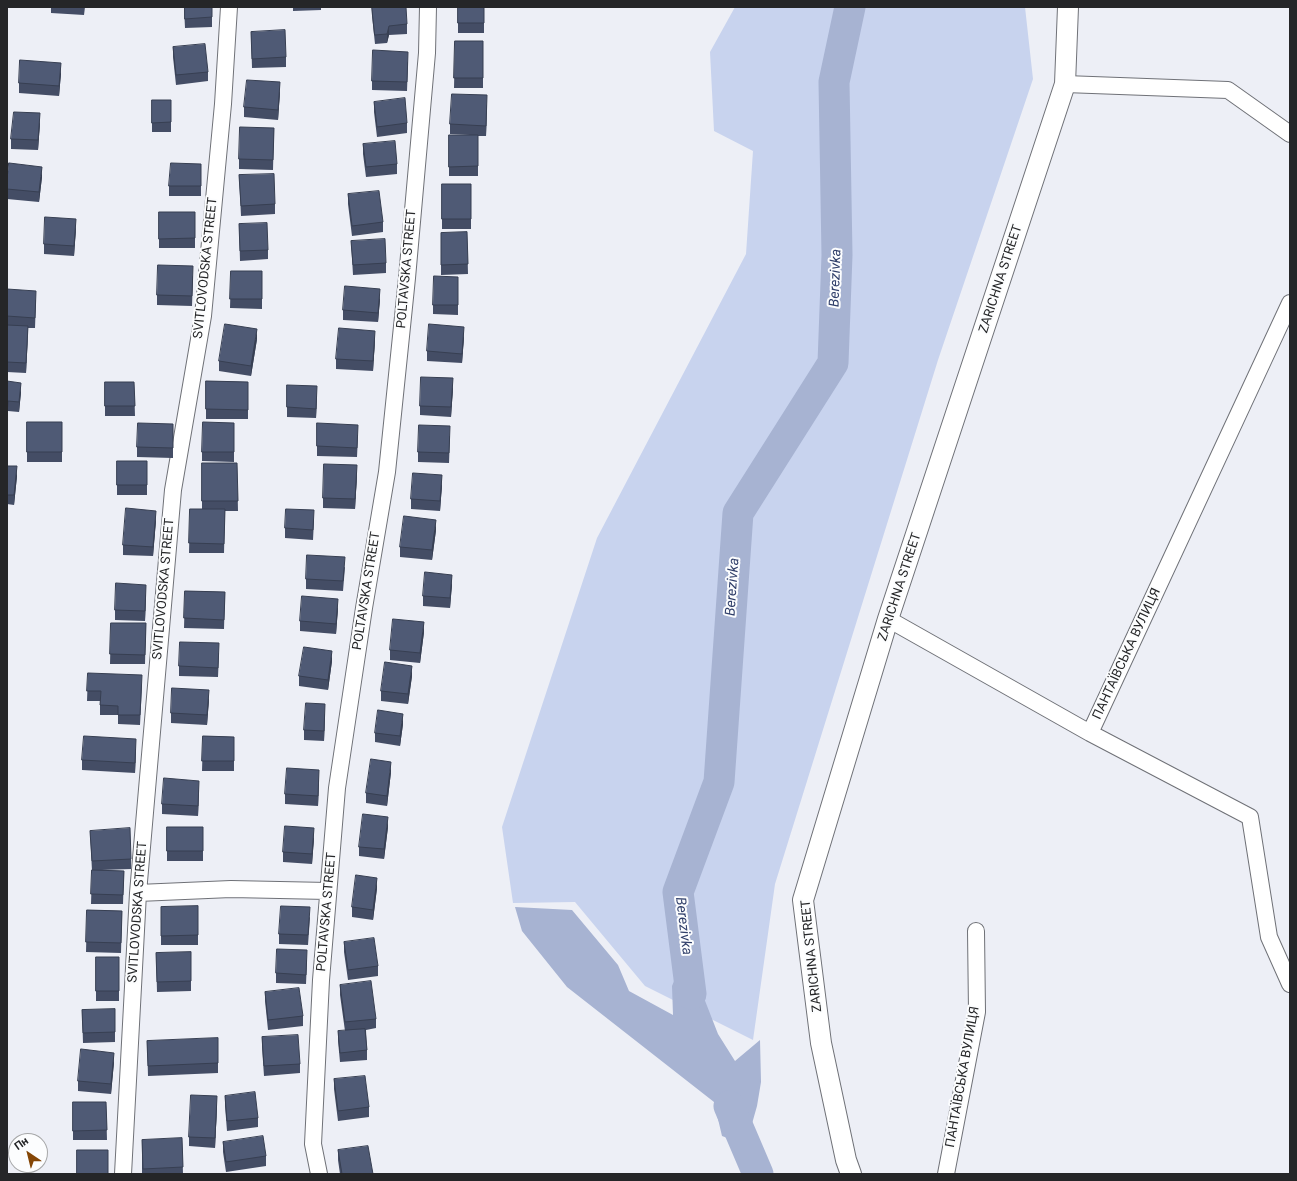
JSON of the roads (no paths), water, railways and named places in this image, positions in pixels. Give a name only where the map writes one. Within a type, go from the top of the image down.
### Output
[{"type":"street","name":"SVITLOVODSKA STREET","points":[[123,1174],[138,893],[173,490],[203,316],[223,104],[229,7]]},
{"type":"street","name":"POLTAVSKA STREET","points":[[319,1174],[313,1144],[321,980],[328,891],[338,788],[364,608],[387,472],[427,53],[428,7]]},
{"type":"street","name":"ZARICHNA STREET","points":[[851,1174],[846,1160],[821,1043],[803,900],[888,619],[1065,84],[1068,7]]},
{"type":"street","points":[[1065,84],[1228,90],[1290,134]]},
{"type":"street","name":"ПАНТАЇВСЬКА ВУЛИЦЯ","points":[[1290,303],[1090,732],[1250,817],[1269,937],[1290,984]]},
{"type":"street","points":[[888,619],[1090,732]]},
{"type":"street","points":[[138,893],[231,889],[328,891]]},
{"type":"street","name":"ПАНТАЇВСЬКА ВУЛИЦЯ","points":[[946,1174],[977,1012],[976,931]]},
{"type":"waterway","name":"Berezivka","points":[[691,994],[678,892],[719,782],[738,513],[833,363],[837,255],[834,82],[850,7]]},
{"type":"waterway","name":"Berezivka","points":[[729,1106],[758,1174]]}]
